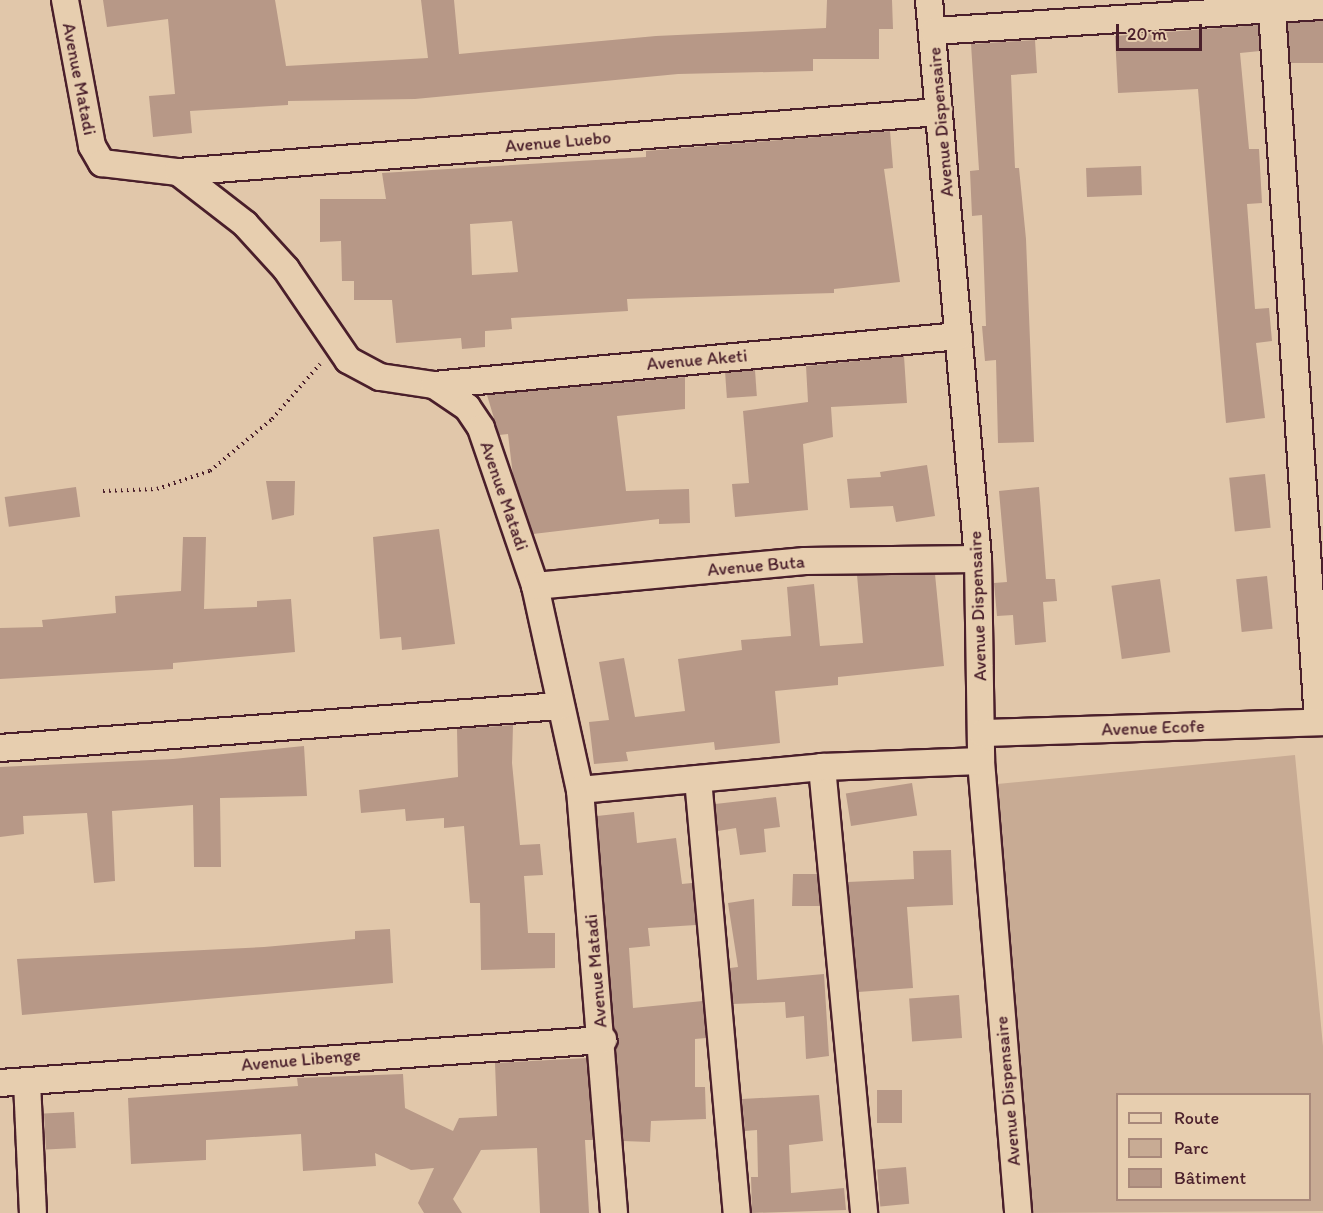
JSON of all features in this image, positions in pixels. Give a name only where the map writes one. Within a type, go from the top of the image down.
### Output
[{"type":"street","name":"Avenue Matadi","points":[[65,0],[92,146],[102,163],[178,172],[245,224],[272,254],[348,360],[380,377],[434,385],[467,407],[481,428],[535,586],[580,790],[603,1040],[614,1213]]},
{"type":"street","name":"Avenue Dispensaire","points":[[929,0],[934,31],[978,559],[981,761],[1018,1213]]},
{"type":"street","points":[[934,31],[1323,6]]},
{"type":"street","points":[[1272,10],[1321,722]]},
{"type":"street","name":"Avenue Luebo","points":[[178,172],[939,112]]},
{"type":"street","name":"Avenue Aketi","points":[[434,385],[959,336]]},
{"type":"street","name":"Avenue Buta","points":[[535,586],[805,561],[978,559]]},
{"type":"street","points":[[0,748],[560,706]]},
{"type":"street","name":"Avenue Ecofe","points":[[982,734],[1321,722]]},
{"type":"street","points":[[580,790],[822,767],[981,761]]},
{"type":"street","points":[[822,767],[864,1213]]},
{"type":"street","points":[[698,779],[737,1213]]},
{"type":"street","name":"Avenue Libenge","points":[[0,1083],[603,1040]]},
{"type":"street","points":[[27,1082],[33,1213]]},
{"type":"path","points":[[103,491],[157,489],[210,471],[272,420],[336,346]]},
{"type":"green space","points":[[1295,755],[1323,1046],[1323,1211],[1028,1213],[987,785]]},
{"type":"building","points":[[103,0],[275,0],[286,66],[428,58],[421,0],[454,0],[459,54],[656,36],[826,28],[827,0],[892,0],[893,29],[879,29],[879,59],[813,59],[813,71],[678,74],[415,99],[288,101],[288,105],[190,111],[192,133],[153,137],[149,96],[175,94],[168,19],[107,27]]},
{"type":"building","points":[[1288,21],[1323,21],[1323,63],[1288,63]]},
{"type":"building","points":[[1258,25],[1260,51],[1240,53],[1249,149],[1259,149],[1262,203],[1247,204],[1255,309],[1269,308],[1272,341],[1256,343],[1265,418],[1226,423],[1198,89],[1118,93],[1115,36]]},
{"type":"building","points":[[1035,40],[1037,73],[1011,75],[1015,168],[1019,168],[1026,239],[1034,442],[998,443],[996,360],[985,361],[982,326],[986,326],[982,215],[972,216],[970,171],[979,170],[971,44]]},
{"type":"building","points":[[890,131],[893,168],[884,169],[900,282],[834,289],[834,293],[627,299],[628,311],[511,318],[512,329],[485,331],[485,347],[462,349],[461,338],[396,343],[392,300],[354,300],[354,281],[342,281],[341,241],[320,242],[320,199],[386,199],[382,173],[646,157],[646,151]],"holes":[[[512,221],[518,272],[472,275],[470,224]]]},
{"type":"building","points":[[1141,166],[1142,195],[1087,197],[1086,168]]},
{"type":"building","points":[[904,356],[907,403],[831,407],[833,437],[803,444],[808,510],[735,517],[732,484],[749,483],[743,411],[808,402],[806,366]]},
{"type":"building","points":[[755,370],[757,396],[727,398],[725,372]]},
{"type":"building","points":[[685,377],[685,409],[617,416],[626,491],[689,489],[690,523],[659,524],[659,519],[533,534],[513,476],[508,434],[499,435],[487,395]]},
{"type":"building","points":[[927,465],[935,516],[896,522],[893,506],[850,508],[847,479],[881,477],[880,472]]},
{"type":"building","points":[[1265,474],[1271,528],[1235,531],[1229,478]]},
{"type":"building","points":[[266,481],[295,481],[294,515],[272,520]]},
{"type":"building","points":[[76,487],[80,517],[9,527],[5,497]]},
{"type":"building","points":[[1039,487],[1046,579],[1055,579],[1057,601],[1043,602],[1046,642],[1015,645],[1013,615],[997,616],[994,583],[1007,582],[999,491]]},
{"type":"building","points":[[439,529],[455,644],[402,650],[401,637],[380,639],[373,537]]},
{"type":"building","points":[[183,537],[206,537],[204,609],[257,607],[257,601],[291,599],[295,652],[173,663],[173,669],[0,679],[0,628],[43,627],[42,620],[116,613],[115,596],[181,591]]},
{"type":"building","points":[[935,574],[944,666],[838,677],[838,685],[775,691],[780,743],[715,750],[714,742],[626,752],[628,761],[594,764],[589,722],[609,720],[599,662],[624,658],[635,717],[685,711],[678,659],[742,650],[741,640],[791,636],[787,587],[814,584],[820,646],[863,643],[857,575]]},
{"type":"building","points":[[1267,576],[1273,629],[1242,632],[1236,579]]},
{"type":"building","points":[[1160,579],[1170,652],[1122,659],[1111,586]]},
{"type":"building","points":[[513,725],[512,763],[520,845],[540,844],[543,875],[524,876],[528,933],[555,933],[555,968],[481,970],[480,903],[470,903],[464,826],[444,828],[444,818],[406,821],[405,809],[361,813],[359,790],[458,777],[457,729]]},
{"type":"building","points":[[304,746],[307,796],[220,798],[221,867],[194,867],[193,805],[112,811],[115,881],[94,883],[87,813],[23,816],[24,834],[0,837],[0,767],[173,759]]},
{"type":"building","points":[[912,783],[917,816],[851,826],[846,793]]},
{"type":"building","points":[[776,797],[780,827],[764,829],[766,852],[740,855],[736,828],[718,831],[715,804]]},
{"type":"building","points":[[634,812],[637,843],[676,838],[682,884],[692,883],[696,925],[648,928],[650,946],[629,948],[633,1008],[703,1001],[706,1038],[695,1039],[695,1087],[705,1087],[706,1119],[651,1121],[650,1142],[623,1141],[597,816]]},
{"type":"building","points":[[951,850],[953,905],[907,907],[913,988],[858,992],[848,882],[914,879],[913,851]]},
{"type":"building","points":[[793,874],[817,874],[820,906],[792,906]]},
{"type":"building","points":[[754,899],[757,980],[824,974],[829,1056],[806,1059],[804,1016],[786,1018],[785,1002],[733,1004],[730,968],[738,967],[728,903]]},
{"type":"building","points":[[390,929],[393,983],[22,1015],[17,959],[264,947],[355,939],[355,931]]},
{"type":"building","points":[[959,995],[962,1038],[912,1041],[909,998]]},
{"type":"building","points":[[587,1058],[593,1140],[585,1140],[589,1213],[540,1213],[537,1148],[481,1150],[453,1199],[462,1213],[424,1213],[418,1203],[434,1168],[411,1170],[375,1153],[376,1166],[303,1171],[301,1134],[206,1140],[206,1160],[131,1164],[128,1098],[298,1086],[297,1078],[403,1074],[405,1108],[453,1131],[459,1118],[497,1116],[495,1063]]},
{"type":"building","points":[[877,1090],[902,1090],[902,1123],[877,1123]]},
{"type":"building","points":[[819,1095],[823,1141],[789,1145],[791,1193],[844,1188],[846,1210],[752,1213],[751,1177],[758,1177],[757,1130],[745,1131],[742,1099]]},
{"type":"building","points":[[74,1112],[76,1148],[46,1150],[44,1114]]},
{"type":"building","points":[[906,1167],[909,1204],[880,1206],[877,1170]]}]
